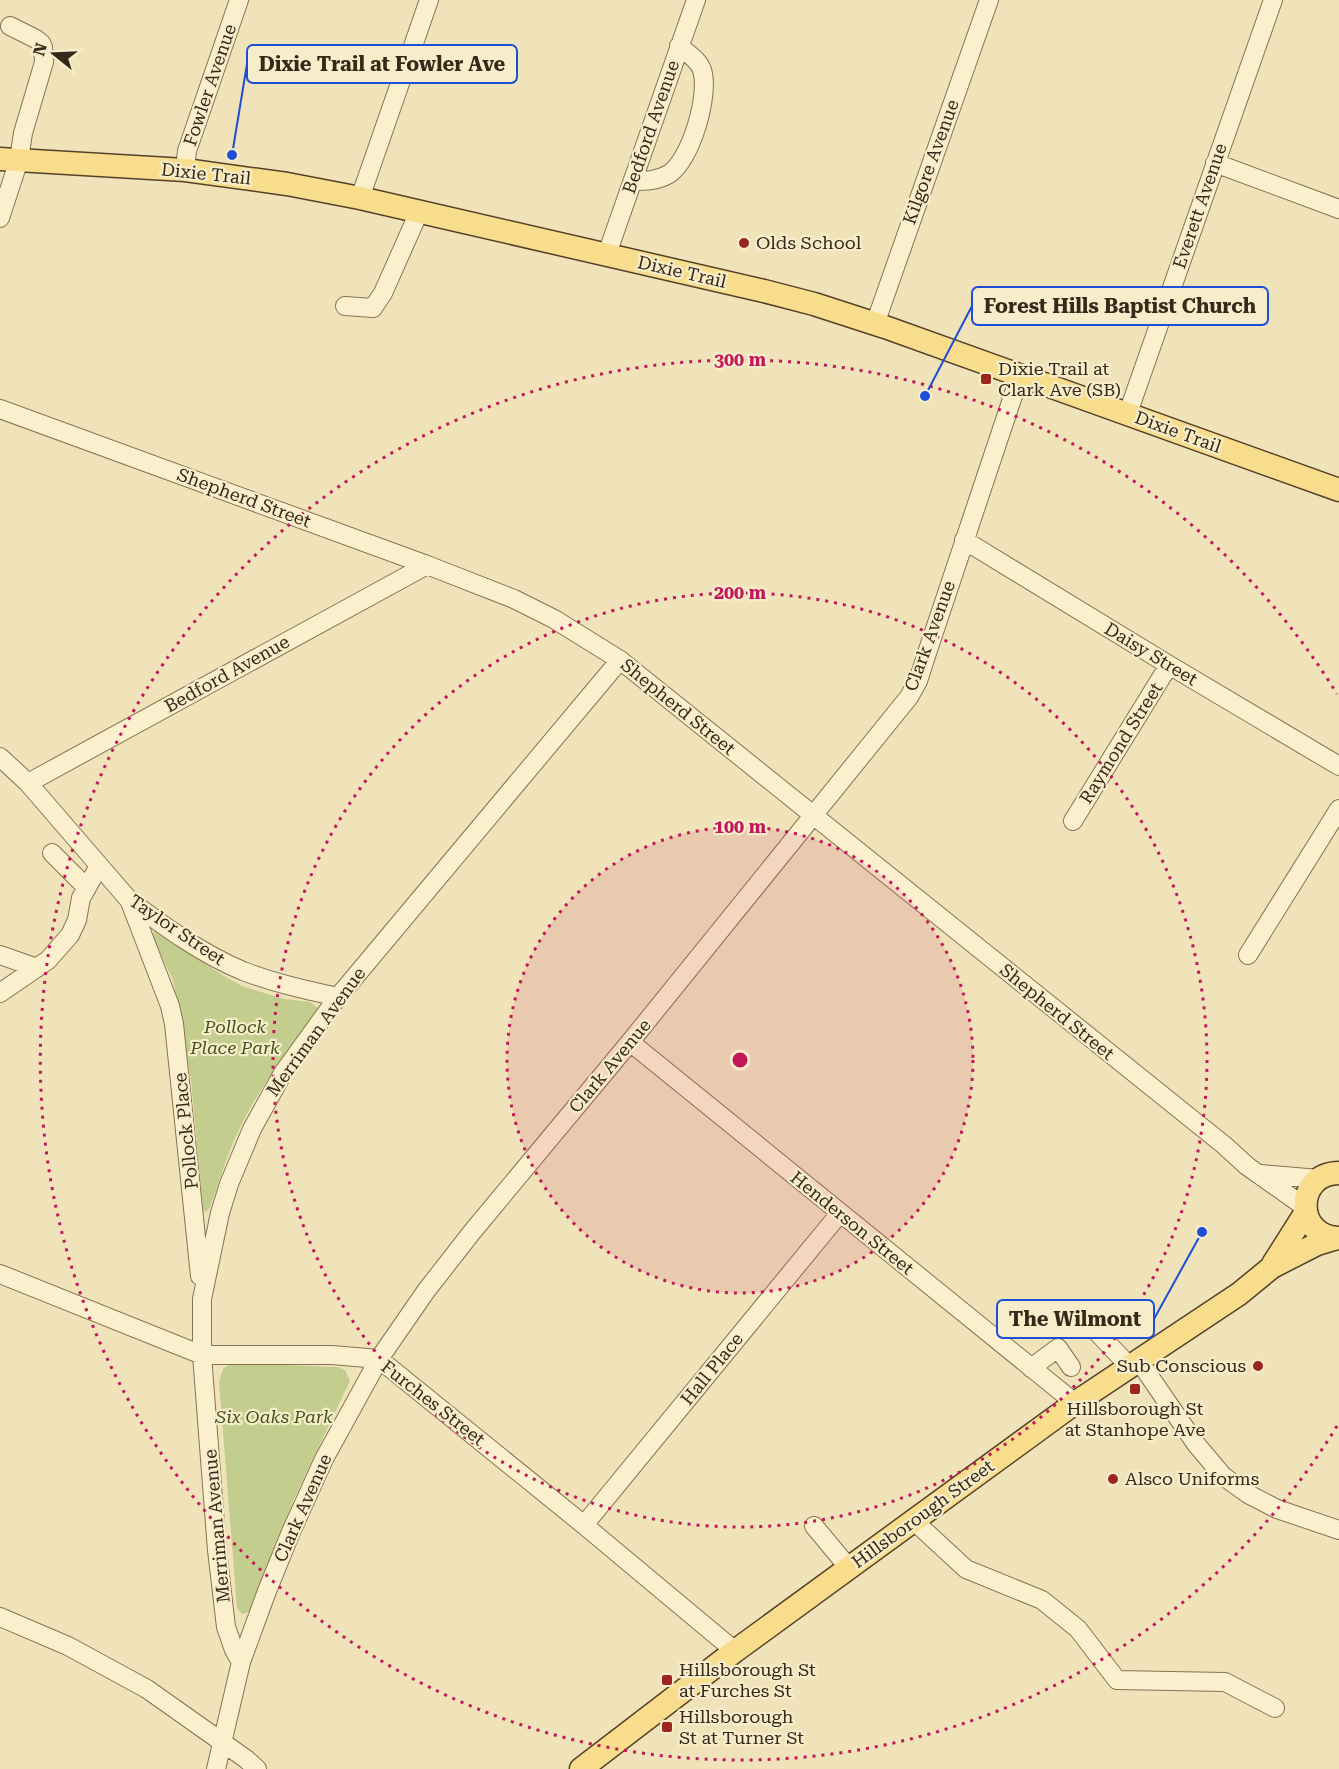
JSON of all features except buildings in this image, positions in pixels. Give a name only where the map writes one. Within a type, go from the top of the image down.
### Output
[{"type":"main road","name":"Dixie Trail","points":[[9,160],[185,170],[276,182],[360,198],[764,291],[875,324],[1339,490]]},
{"type":"main road","name":"Hillsborough Street","points":[[1272,1267],[1306,1210],[1308,1192],[1329,1176]]},
{"type":"main road","points":[[1306,1210],[1315,1228],[1329,1237],[1338,1238]]},
{"type":"main road","name":"Hillsborough Street","points":[[592,1766],[735,1652],[1075,1403],[1239,1294],[1272,1267],[1317,1244],[1338,1238]]},
{"type":"street","name":"Fowler Avenue","points":[[185,170],[187,151],[238,0]]},
{"type":"street","points":[[360,198],[429,0]]},
{"type":"street","name":"Bedford Avenue","points":[[607,254],[696,0]]},
{"type":"street","name":"Kilgore Avenue","points":[[875,324],[988,0]]},
{"type":"street","name":"Everett Avenue","points":[[1128,413],[1273,0]]},
{"type":"street","points":[[0,218],[9,160],[20,144],[41,73],[44,53],[43,47],[36,39],[10,26]]},
{"type":"street","points":[[633,181],[653,181],[668,174],[680,165],[690,142],[704,95],[704,82],[702,68],[680,46]]},
{"type":"street","points":[[1215,163],[1339,209]]},
{"type":"street","points":[[345,306],[373,308],[383,293],[419,212]]},
{"type":"street","name":"Clark Avenue","points":[[216,1769],[241,1662],[291,1532],[324,1459],[379,1359],[426,1291],[472,1232],[630,1042],[909,697],[918,681],[1020,375]]},
{"type":"street","name":"Shepherd Street","points":[[0,410],[427,565],[514,599],[544,614],[620,660],[1306,1210]]},
{"type":"street","name":"Daisy Street","points":[[964,540],[1339,766]]},
{"type":"street","name":"Bedford Avenue","points":[[28,783],[427,565]]},
{"type":"street","name":"Merriman Avenue","points":[[241,1662],[226,1627],[217,1550],[202,1355],[202,1299],[220,1213],[229,1184],[252,1129],[283,1073],[338,997],[620,660]]},
{"type":"street","name":"Raymond Street","points":[[1073,822],[1169,665]]},
{"type":"street","name":"Taylor Street","points":[[0,757],[28,783],[129,900],[178,935],[228,965],[262,978],[338,997]]},
{"type":"street","points":[[1248,955],[1339,809]]},
{"type":"street","points":[[52,854],[87,888]]},
{"type":"street","points":[[0,993],[48,960],[70,935],[77,920],[81,898],[99,866]]},
{"type":"street","name":"Pollock Place","points":[[129,900],[170,1006],[174,1024],[202,1299]]},
{"type":"street","points":[[0,955],[37,968]]},
{"type":"street","name":"Henderson Street","points":[[630,1042],[1075,1403]]},
{"type":"street","points":[[1259,1174],[1329,1176]]},
{"type":"street","name":"Hall Place","points":[[584,1525],[840,1213]]},
{"type":"street","name":"Furches Street","points":[[0,1274],[202,1355],[332,1355],[379,1359],[584,1525],[735,1652]]},
{"type":"street","points":[[1096,1330],[1135,1364],[1223,1476],[1248,1494],[1277,1509],[1339,1530]]},
{"type":"street","points":[[1031,1368],[1058,1348],[1071,1367]]},
{"type":"street","points":[[914,1521],[966,1569],[1042,1600],[1077,1629],[1117,1680],[1225,1682],[1275,1708]]},
{"type":"street","points":[[814,1526],[849,1568]]},
{"type":"street","points":[[0,1617],[68,1646],[147,1689],[257,1769]]},
{"type":"green space","name":"Pollock Place Park","points":[[154,931],[242,986],[284,999],[310,1002],[318,1008],[317,1013],[274,1070],[246,1116],[230,1151],[209,1209],[205,1213],[191,1081],[181,1019],[173,980],[153,938]]},
{"type":"green space","name":"Six Oaks Park","points":[[232,1363],[337,1367],[345,1370],[350,1381],[293,1501],[252,1609],[242,1614],[237,1608],[219,1382],[223,1369]]},
{"type":"place","name":"Dixie Trail at Fowler Ave","points":[[232,155]]},
{"type":"place","name":"Olds School","points":[[744,243]]},
{"type":"place","name":"Dixie Trail at Clark Ave (SB)","points":[[986,379]]},
{"type":"place","name":"Forest Hills Baptist Church","points":[[925,396]]},
{"type":"place","name":"The Wilmont","points":[[1202,1232]]},
{"type":"place","name":"Sub Conscious","points":[[1258,1366]]},
{"type":"place","name":"Hillsborough St at Stanhope Ave","points":[[1135,1389]]},
{"type":"place","name":"Alsco Uniforms","points":[[1113,1479]]},
{"type":"place","name":"Hillsborough St at Furches St","points":[[667,1680]]},
{"type":"place","name":"Hillsborough St at Turner St","points":[[667,1727]]}]
